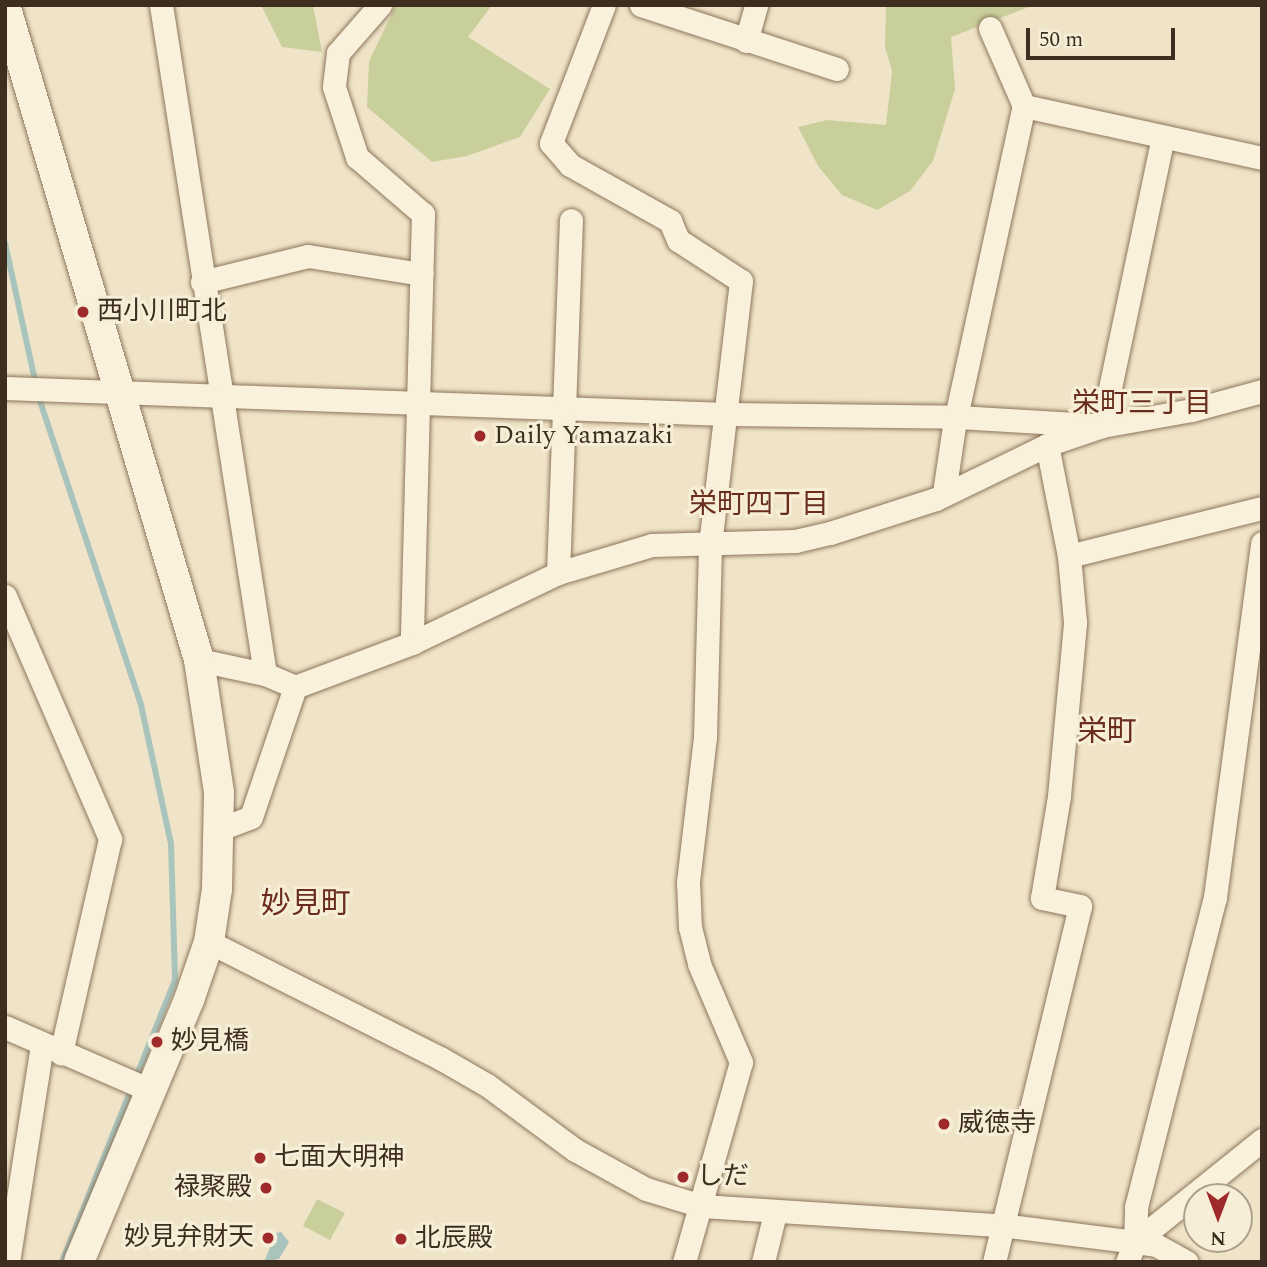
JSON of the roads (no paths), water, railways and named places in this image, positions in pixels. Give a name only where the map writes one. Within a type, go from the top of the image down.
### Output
[{"type":"street","points":[[5,5],[117,391],[199,660],[213,738],[220,829],[209,942],[79,1262]]},
{"type":"street","points":[[161,5],[219,394],[265,674]]},
{"type":"street","points":[[380,5],[338,53],[334,86],[357,157],[423,214],[412,643]]},
{"type":"street","points":[[604,5],[551,144],[570,164],[670,222],[678,240],[741,281],[710,546],[705,737],[688,883],[690,927],[699,964],[741,1062],[684,1262]]},
{"type":"street","points":[[641,5],[837,69]]},
{"type":"street","points":[[746,41],[756,5]]},
{"type":"street","points":[[944,494],[1024,106],[989,28]]},
{"type":"street","points":[[1024,106],[1262,158]]},
{"type":"street","points":[[1102,426],[1163,136]]},
{"type":"street","points":[[558,573],[561,407],[571,219]]},
{"type":"street","points":[[202,282],[308,256],[422,274]]},
{"type":"street","points":[[25,388],[727,414],[958,417],[1102,426]]},
{"type":"street","points":[[199,660],[265,674],[295,687],[412,643],[558,573],[652,545],[710,546],[795,541],[830,533],[944,494],[1047,445],[1102,426],[1192,410],[1262,391]]},
{"type":"street","points":[[994,1262],[1042,1077],[1080,906],[1042,898],[1059,796],[1074,622],[1069,556],[1047,445]]},
{"type":"street","points":[[1069,556],[1262,509]]},
{"type":"street","points":[[1131,1252],[1136,1207],[1215,897],[1262,543]]},
{"type":"street","points":[[5,596],[110,839],[51,1050],[8,1262]]},
{"type":"street","points":[[220,829],[251,817],[295,687]]},
{"type":"street","points":[[209,942],[440,1058],[487,1085],[575,1150],[646,1189],[702,1206],[1001,1227],[1131,1252],[1156,1245],[1187,1262]]},
{"type":"street","points":[[5,1027],[51,1050],[150,1090]]},
{"type":"street","points":[[1131,1252],[1262,1140]]},
{"type":"street","points":[[763,1262],[775,1213]]},
{"type":"water","points":[[281,1232],[289,1242],[279,1259],[264,1262],[276,1233]]},
{"type":"waterway","points":[[5,243],[36,385]]},
{"type":"waterway","points":[[38,395],[141,705],[171,844],[175,980],[136,1077]]},
{"type":"waterway","points":[[62,1262],[132,1087]]},
{"type":"place","name":"西小川町北","points":[[83,312]]},
{"type":"place","name":"Daily Yamazaki","points":[[480,436]]},
{"type":"place","name":"妙見橋","points":[[157,1042]]},
{"type":"place","name":"威徳寺","points":[[944,1124]]},
{"type":"place","name":"七面大明神","points":[[260,1158]]},
{"type":"place","name":"しだ","points":[[683,1177]]},
{"type":"place","name":"禄聚殿","points":[[266,1188]]},
{"type":"place","name":"妙見弁財天","points":[[268,1238]]},
{"type":"place","name":"北辰殿","points":[[401,1239]]},
{"type":"district","name":"栄町三丁目","points":[[1142,404]]},
{"type":"district","name":"栄町四丁目","points":[[759,505]]},
{"type":"district","name":"栄町","points":[[1107,732]]},
{"type":"district","name":"妙見町","points":[[306,904]]}]
